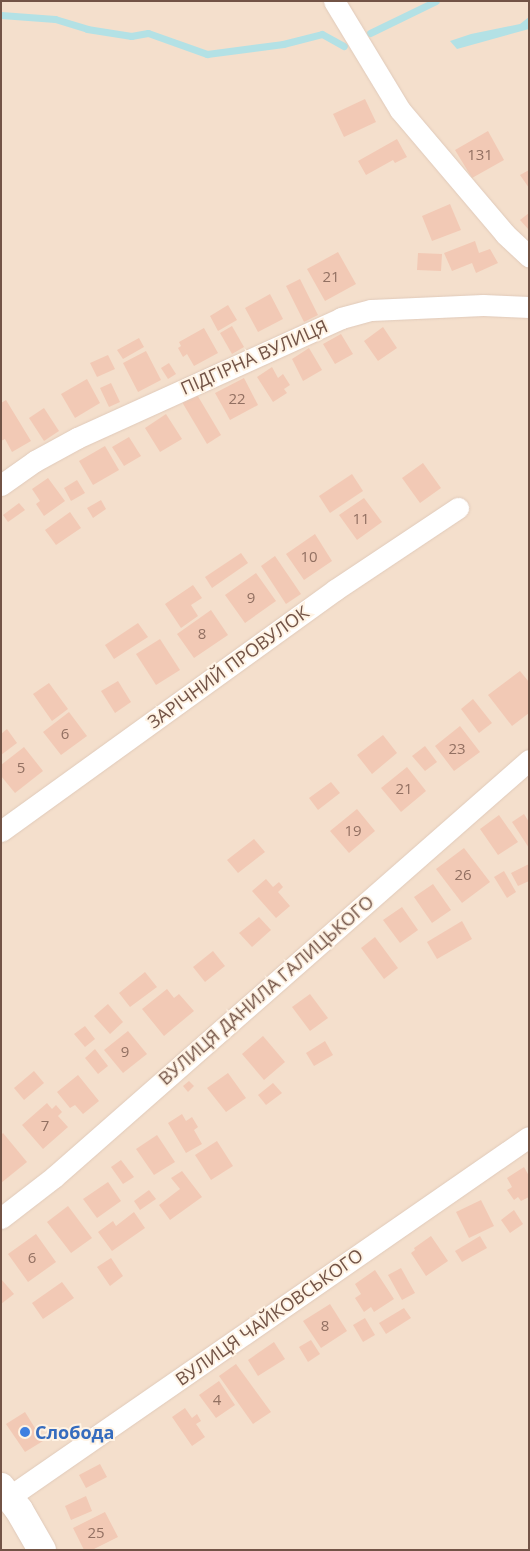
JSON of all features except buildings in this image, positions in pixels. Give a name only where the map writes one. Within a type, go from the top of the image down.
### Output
[{"type":"street","points":[[334,1],[400,110],[505,234],[529,256]]},
{"type":"street","name":"ПІДГІРНА ВУЛИЦЯ","points":[[1,485],[35,461],[77,438],[341,318],[371,310],[483,305],[529,307]]},
{"type":"street","name":"ЗАРІЧНИЙ ПРОВУЛОК","points":[[1,831],[335,590],[458,508]]},
{"type":"street","name":"ВУЛИЦЯ ДАНИЛА ГАЛИЦЬКОГО","points":[[1,1218],[61,1171],[529,760]]},
{"type":"street","name":"ВУЛИЦЯ ЧАЙКОВСЬКОГО","points":[[5,1492],[529,1137]]},
{"type":"street","points":[[5,1492],[42,1550]]},
{"type":"shaded area","points":[[1,1],[529,1],[529,1550],[1,1550]]},
{"type":"water","points":[[529,17],[529,29],[457,49],[450,41],[471,34],[520,24]]},
{"type":"waterway","points":[[370,33],[436,1]]},
{"type":"waterway","points":[[1,15],[55,19],[87,29],[131,36],[148,33],[207,54],[283,44],[322,34],[344,46]]},
{"type":"place","name":"Слобода","points":[[25,1432]]}]
